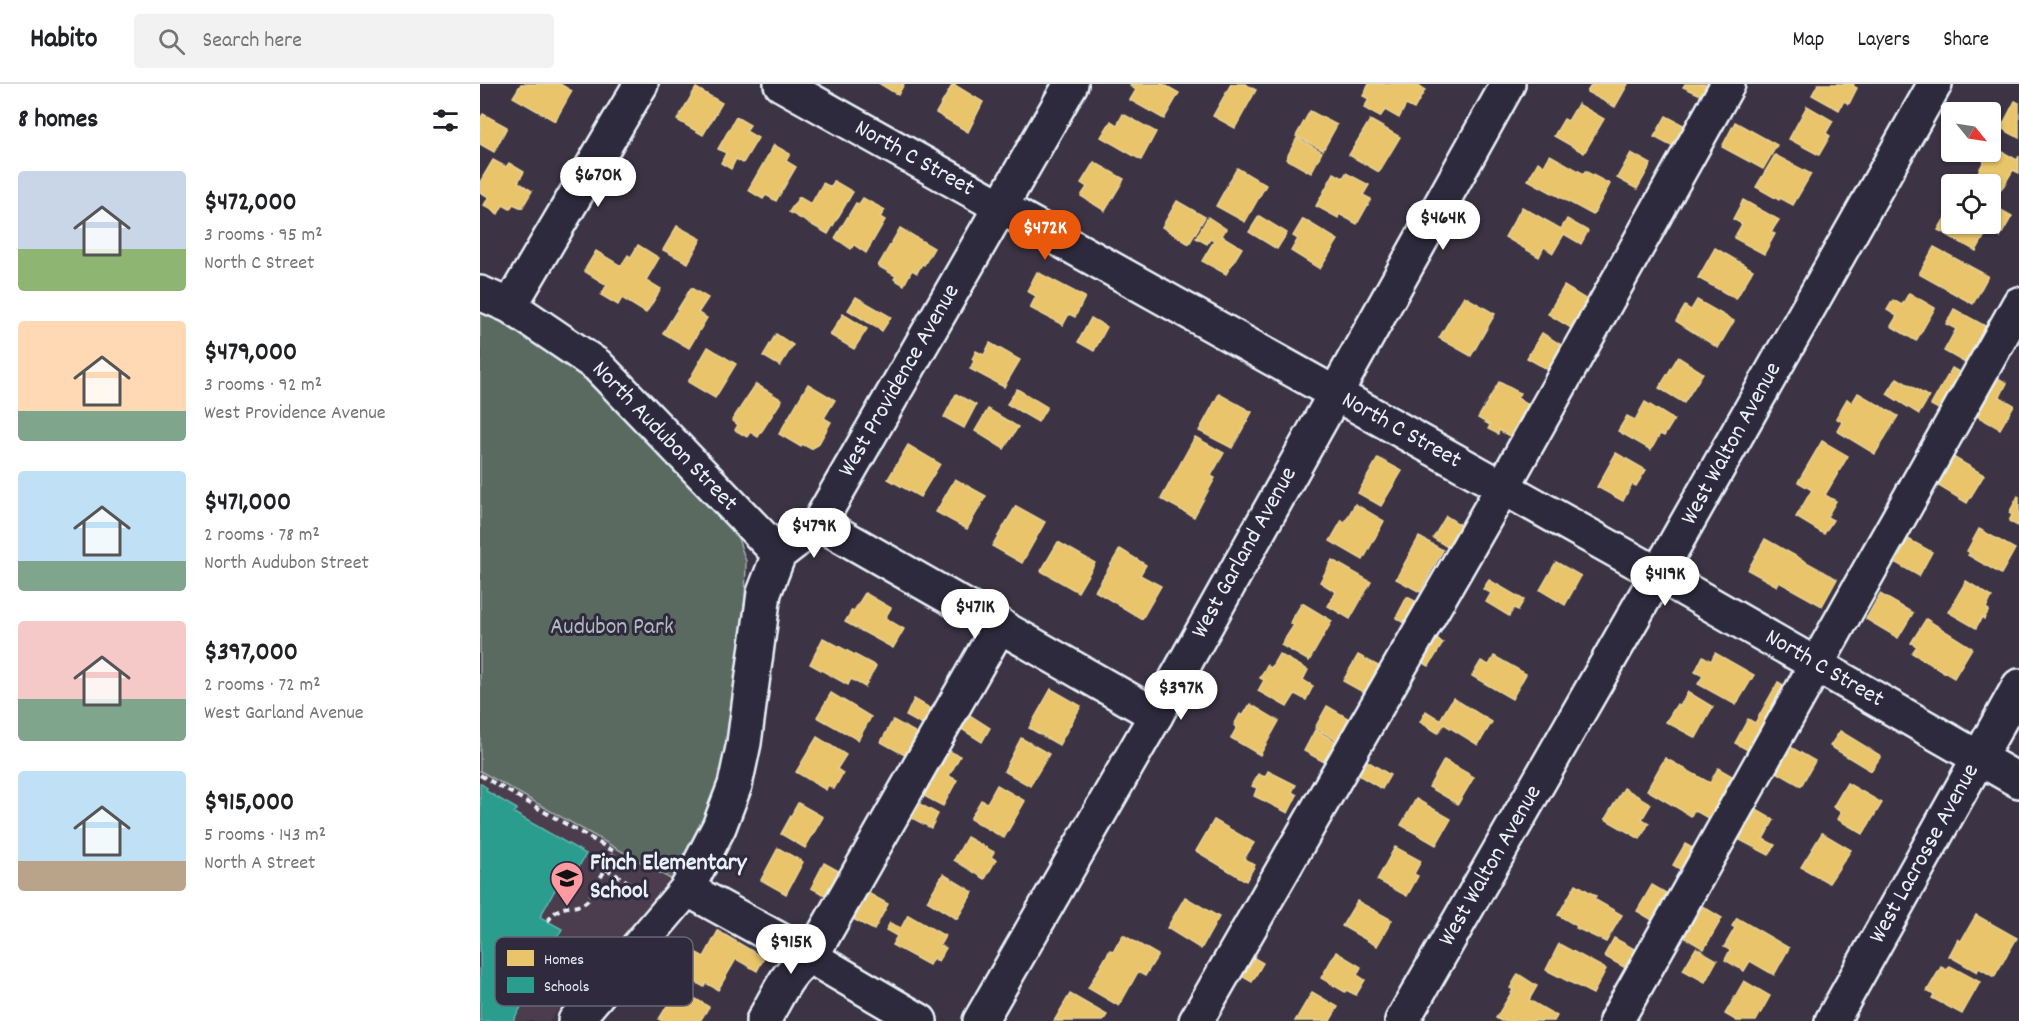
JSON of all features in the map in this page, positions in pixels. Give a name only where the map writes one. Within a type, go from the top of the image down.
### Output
[{"type":"street","points":[[510,306],[641,84]]},
{"type":"street","name":"North C Street","points":[[781,84],[1658,574],[2019,781]]},
{"type":"street","name":"West Providence Avenue","points":[[779,554],[819,523],[1071,84]]},
{"type":"street","name":"West Garland Avenue","points":[[980,1021],[1156,715],[1508,84]]},
{"type":"street","points":[[1196,1021],[1503,487],[1728,84]]},
{"type":"street","name":"West Walton Avenue","points":[[1402,1021],[1935,84]]},
{"type":"street","name":"North Audubon Street","points":[[480,293],[510,306],[597,365],[779,554]]},
{"type":"street","points":[[1616,1021],[2019,304]]},
{"type":"street","points":[[819,523],[1156,715]]},
{"type":"street","points":[[646,937],[687,889],[719,827],[735,785],[744,743],[764,593],[779,554]]},
{"type":"street","points":[[764,1021],[793,970],[811,957],[1000,625]]},
{"type":"street","name":"West Lacrosse Avenue","points":[[1832,1021],[2019,686]]},
{"type":"street","points":[[687,889],[811,957],[920,1021]]},
{"type":"street","points":[[575,1021],[588,1006]]},
{"type":"path","points":[[480,775],[615,852],[583,906],[561,908],[554,912],[548,921]]},
{"type":"path","points":[[606,868],[625,879],[652,902]]},
{"type":"shaded area","name":"Finch Elementary School","points":[[480,771],[674,881],[633,932],[619,937],[495,937],[495,1006],[561,1006],[549,1021],[480,1021]]},
{"type":"green space","name":"Audubon Park","points":[[480,303],[589,373],[736,533],[746,561],[743,694],[727,761],[706,821],[674,881],[480,771]]},
{"type":"building: Homes","points":[[521,84],[560,84],[572,91],[555,121],[513,97]]},
{"type":"building: Homes","points":[[880,84],[904,84],[898,95]]},
{"type":"building: Homes","points":[[953,84],[983,102],[968,132],[936,113]]},
{"type":"building: Homes","points":[[1131,84],[1163,84],[1179,93],[1164,119],[1130,100],[1136,90],[1130,86]]},
{"type":"building: Homes","points":[[1231,84],[1245,84],[1256,90],[1235,128],[1213,116]]},
{"type":"building: Homes","points":[[1369,84],[1415,84],[1425,90],[1414,109],[1406,105],[1399,118],[1385,110],[1380,117],[1364,108],[1369,99],[1363,96]]},
{"type":"building: Homes","points":[[1592,84],[1628,84],[1615,107],[1587,92]]},
{"type":"building: Homes","points":[[1685,84],[1709,84],[1703,96],[1683,87]]},
{"type":"building: Homes","points":[[1818,84],[1854,84],[1853,86],[1857,88],[1849,104],[1844,101],[1839,110],[1812,95]]},
{"type":"building: Homes","points":[[696,88],[722,103],[703,135],[677,120]]},
{"type":"building: Homes","points":[[2015,101],[2019,103],[2019,138],[2001,128]]},
{"type":"building: Homes","points":[[1578,104],[1604,119],[1584,153],[1554,136],[1564,119],[1568,121]]},
{"type":"building: Homes","points":[[1807,106],[1833,121],[1826,133],[1830,136],[1819,155],[1789,139]]},
{"type":"building: Homes","points":[[1310,111],[1337,125],[1323,150],[1296,136]]},
{"type":"building: Homes","points":[[483,114],[507,127],[494,152],[480,144],[480,119]]},
{"type":"building: Homes","points":[[1123,114],[1156,132],[1141,160],[1101,137],[1111,121],[1117,125]]},
{"type":"building: Homes","points":[[1666,116],[1689,128],[1677,149],[1654,137]]},
{"type":"building: Homes","points":[[736,117],[750,125],[746,131],[758,138],[743,163],[736,159],[731,169],[721,163],[726,153],[718,149]]},
{"type":"building: Homes","points":[[1370,120],[1400,137],[1379,172],[1349,155]]},
{"type":"building: Homes","points":[[1735,122],[1777,145],[1763,169],[1722,147]]},
{"type":"building: Homes","points":[[1297,138],[1322,152],[1311,173],[1286,159]]},
{"type":"building: Homes","points":[[774,145],[790,154],[786,161],[796,167],[776,201],[766,195],[763,199],[748,190]]},
{"type":"building: Homes","points":[[2001,151],[2017,160],[2019,156],[2019,173],[2013,170],[2001,190],[2001,174],[1977,174],[1983,162],[2001,162]]},
{"type":"building: Homes","points":[[1631,153],[1651,164],[1637,189],[1617,178]]},
{"type":"building: Homes","points":[[1550,155],[1584,174],[1585,171],[1610,184],[1593,215],[1528,180],[1538,162],[1544,166]]},
{"type":"building: Homes","points":[[1775,155],[1811,174],[1793,205],[1756,187]]},
{"type":"building: Homes","points":[[493,160],[506,167],[509,163],[524,172],[518,182],[532,191],[522,208],[513,204],[510,209],[503,205],[498,214],[484,205],[489,197],[480,192],[480,182]]},
{"type":"building: Homes","points":[[1094,162],[1124,179],[1105,211],[1081,196],[1087,187],[1081,183]]},
{"type":"building: Homes","points":[[1237,168],[1266,185],[1245,222],[1216,206]]},
{"type":"building: Homes","points":[[1334,173],[1343,178],[1346,173],[1369,185],[1363,195],[1371,199],[1357,224],[1339,214],[1338,218],[1316,206]]},
{"type":"building: Homes","points":[[834,181],[853,192],[828,234],[789,212],[799,197],[811,204],[823,183],[831,187]]},
{"type":"building: Homes","points":[[863,198],[885,210],[880,217],[885,220],[866,253],[854,245],[851,249],[835,238],[856,203],[859,204]]},
{"type":"building: Homes","points":[[1743,200],[1779,220],[1771,232],[1775,234],[1764,254],[1734,238],[1742,224],[1733,219]]},
{"type":"building: Homes","points":[[1177,201],[1205,217],[1189,244],[1162,227]]},
{"type":"building: Homes","points":[[1522,207],[1561,229],[1567,219],[1588,231],[1581,244],[1564,234],[1553,253],[1544,247],[1539,257],[1505,237]]},
{"type":"building: Homes","points":[[2001,210],[2012,216],[2000,237],[1995,234],[2001,234]]},
{"type":"building: Homes","points":[[1259,216],[1287,233],[1277,249],[1249,232]]},
{"type":"building: Homes","points":[[1208,217],[1226,229],[1222,236],[1242,248],[1226,274],[1202,261],[1214,241],[1210,239],[1207,244],[1196,238]]},
{"type":"building: Homes","points":[[1303,219],[1338,240],[1320,269],[1291,251],[1298,239],[1293,236]]},
{"type":"building: Homes","points":[[677,226],[701,239],[688,263],[663,250]]},
{"type":"building: Homes","points":[[900,228],[934,248],[917,273],[912,270],[904,285],[894,279],[896,276],[878,266]]},
{"type":"building: Homes","points":[[1945,234],[1986,234],[1976,251]]},
{"type":"building: Homes","points":[[638,245],[659,258],[646,280],[661,289],[646,313],[622,298],[618,305],[601,295],[607,285],[584,271],[596,251],[621,266],[628,255],[631,257]]},
{"type":"building: Homes","points":[[1934,247],[1988,276],[1973,304],[1919,274]]},
{"type":"building: Homes","points":[[1715,248],[1753,270],[1736,299],[1698,278]]},
{"type":"building: Homes","points":[[1037,272],[1085,297],[1075,317],[1069,314],[1063,325],[1030,308],[1036,296],[1027,291]]},
{"type":"building: Homes","points":[[1564,286],[1587,300],[1583,306],[1589,309],[1576,331],[1548,314]]},
{"type":"building: Homes","points":[[691,288],[708,298],[698,313],[707,318],[689,348],[663,333]]},
{"type":"building: Homes","points":[[1909,293],[1935,308],[1916,341],[1891,326],[1897,316],[1887,310],[1893,300],[1902,305]]},
{"type":"building: Homes","points":[[1464,296],[1495,314],[1471,356],[1439,338]]},
{"type":"building: Homes","points":[[856,297],[891,317],[882,331],[848,310]]},
{"type":"building: Homes","points":[[1697,300],[1734,321],[1718,348],[1676,321],[1685,306],[1691,310]]},
{"type":"building: Homes","points":[[1954,309],[1989,328],[1969,365],[1944,351],[1956,329],[1946,324]]},
{"type":"building: Homes","points":[[843,314],[867,329],[854,349],[830,335]]},
{"type":"building: Homes","points":[[1091,318],[1107,327],[1094,351],[1078,342]]},
{"type":"building: Homes","points":[[1542,333],[1566,348],[1552,372],[1527,358]]},
{"type":"building: Homes","points":[[776,334],[793,345],[780,366],[763,356]]},
{"type":"building: Homes","points":[[990,343],[1020,360],[1004,387],[970,369],[976,351],[984,355]]},
{"type":"building: Homes","points":[[708,347],[736,364],[715,398],[688,382]]},
{"type":"building: Homes","points":[[1678,357],[1703,373],[1684,403],[1659,388]]},
{"type":"building: Homes","points":[[1952,368],[1973,380],[1953,417],[1931,405]]},
{"type":"building: Homes","points":[[1996,377],[2007,383],[2000,397],[2014,405],[2000,429],[1975,415]]},
{"type":"building: Homes","points":[[1897,378],[1929,397],[1919,414],[1887,394]]},
{"type":"building: Homes","points":[[1499,382],[1520,393],[1517,398],[1529,405],[1511,437],[1499,430],[1498,434],[1488,429],[1490,425],[1478,418]]},
{"type":"building: Homes","points":[[756,384],[782,400],[758,437],[750,432],[747,437],[735,430],[738,425],[732,420]]},
{"type":"building: Homes","points":[[808,384],[835,400],[824,418],[831,422],[818,445],[811,449],[802,444],[801,447],[779,434]]},
{"type":"building: Homes","points":[[1017,389],[1047,407],[1038,422],[1007,404]]},
{"type":"building: Homes","points":[[1858,393],[1898,416],[1875,454],[1837,431],[1842,422],[1836,418],[1847,399],[1852,403]]},
{"type":"building: Homes","points":[[956,394],[976,405],[964,428],[944,417]]},
{"type":"building: Homes","points":[[1219,394],[1252,412],[1232,448],[1199,431]]},
{"type":"building: Homes","points":[[1645,402],[1674,420],[1664,436],[1660,434],[1651,450],[1618,431],[1627,416],[1635,420]]},
{"type":"building: Homes","points":[[988,409],[1018,427],[1004,449],[975,431]]},
{"type":"building: Homes","points":[[1195,437],[1224,453],[1211,476],[1215,478],[1194,517],[1161,499]]},
{"type":"building: Homes","points":[[1822,441],[1848,456],[1825,495],[1836,501],[1827,517],[1833,520],[1824,534],[1796,517],[1812,490],[1798,482]]},
{"type":"building: Homes","points":[[908,445],[940,464],[920,497],[888,479]]},
{"type":"building: Homes","points":[[1616,453],[1646,470],[1636,486],[1632,484],[1623,501],[1597,487]]},
{"type":"building: Homes","points":[[1953,457],[1984,475],[1967,503],[1937,485]]},
{"type":"building: Homes","points":[[1378,458],[1402,471],[1381,506],[1358,493]]},
{"type":"building: Homes","points":[[955,479],[986,496],[967,529],[936,512]]},
{"type":"building: Homes","points":[[2018,496],[2019,527],[2009,521],[2012,515],[2009,513]]},
{"type":"building: Homes","points":[[1355,504],[1384,521],[1363,560],[1330,541],[1342,520],[1345,522]]},
{"type":"building: Homes","points":[[1016,506],[1045,522],[1022,563],[992,546]]},
{"type":"building: Homes","points":[[1446,516],[1462,526],[1449,548],[1433,538]]},
{"type":"building: Homes","points":[[1979,529],[2015,549],[2001,574],[1968,555],[1970,553],[1967,551]]},
{"type":"building: Homes","points":[[1419,537],[1443,550],[1420,592],[1396,579]]},
{"type":"building: Homes","points":[[1765,539],[1837,579],[1822,606],[1779,582],[1777,586],[1748,570]]},
{"type":"building: Homes","points":[[1908,539],[1932,552],[1919,576],[1896,563]]},
{"type":"building: Homes","points":[[1058,542],[1095,563],[1078,592],[1041,571]]},
{"type":"building: Homes","points":[[1120,549],[1146,565],[1140,575],[1161,586],[1142,619],[1095,591]]},
{"type":"building: Homes","points":[[1332,560],[1371,582],[1350,619],[1328,606],[1336,592],[1320,582]]},
{"type":"building: Homes","points":[[1556,562],[1581,576],[1565,605],[1540,590]]},
{"type":"building: Homes","points":[[1489,580],[1524,600],[1518,610],[1514,608],[1509,616],[1486,602],[1491,593],[1483,589]]},
{"type":"building: Homes","points":[[1966,581],[1992,597],[1986,608],[1989,610],[1976,628],[1948,612]]},
{"type":"building: Homes","points":[[865,593],[891,608],[885,618],[904,629],[893,648],[845,622]]},
{"type":"building: Homes","points":[[1880,594],[1913,613],[1898,638],[1866,619]]},
{"type":"building: Homes","points":[[1407,597],[1421,604],[1409,625],[1396,618]]},
{"type":"building: Homes","points":[[1302,603],[1332,621],[1309,661],[1281,645],[1294,625],[1290,623]]},
{"type":"building: Homes","points":[[1926,619],[1972,648],[1954,678],[1912,653],[1917,646],[1911,643]]},
{"type":"building: Homes","points":[[1428,634],[1443,643],[1429,666],[1414,658]]},
{"type":"building: Homes","points":[[823,638],[876,666],[865,687],[851,679],[848,685],[810,664]]},
{"type":"building: Homes","points":[[1715,653],[1754,675],[1736,705],[1698,684],[1703,676],[1695,672],[1703,656],[1711,661]]},
{"type":"building: Homes","points":[[1279,654],[1308,670],[1303,680],[1313,686],[1306,700],[1295,694],[1287,707],[1258,691],[1264,680],[1260,678],[1267,665],[1271,668]]},
{"type":"building: Homes","points":[[1358,655],[1384,669],[1370,696],[1343,681]]},
{"type":"building: Homes","points":[[1494,656],[1526,674],[1512,699],[1472,676],[1481,661],[1489,665]]},
{"type":"building: Homes","points":[[1778,682],[1798,693],[1762,758],[1735,743],[1748,719],[1755,723]]},
{"type":"building: Homes","points":[[1051,689],[1081,706],[1059,745],[1029,728]]},
{"type":"building: Homes","points":[[1688,692],[1713,707],[1696,738],[1666,722],[1677,704],[1680,706]]},
{"type":"building: Homes","points":[[831,693],[871,717],[858,740],[817,717]]},
{"type":"building: Homes","points":[[1453,698],[1492,722],[1478,745],[1444,724],[1438,733],[1420,722],[1426,711],[1440,720]]},
{"type":"building: Homes","points":[[914,699],[937,712],[928,728],[906,716]]},
{"type":"building: Homes","points":[[1250,704],[1279,721],[1260,755],[1231,738],[1240,714],[1243,716]]},
{"type":"building: Homes","points":[[1327,706],[1351,720],[1339,741],[1315,728]]},
{"type":"building: Homes","points":[[968,714],[990,728],[982,742],[960,728]]},
{"type":"building: Homes","points":[[893,720],[924,737],[912,759],[881,742]]},
{"type":"building: Homes","points":[[1315,730],[1337,742],[1326,763],[1304,751]]},
{"type":"building: Homes","points":[[1840,731],[1881,756],[1871,771],[1830,746]]},
{"type":"building: Homes","points":[[817,737],[846,755],[837,769],[843,773],[834,789],[828,785],[826,790],[796,772]]},
{"type":"building: Homes","points":[[1021,738],[1049,754],[1030,786],[1004,771]]},
{"type":"building: Homes","points":[[1787,745],[1815,761],[1801,786],[1773,770]]},
{"type":"building: Homes","points":[[947,750],[960,756],[949,776],[957,780],[943,806],[922,795]]},
{"type":"building: Homes","points":[[1665,758],[1710,783],[1718,768],[1732,776],[1724,790],[1738,799],[1726,819],[1712,811],[1708,818],[1694,810],[1691,816],[1647,790]]},
{"type":"building: Homes","points":[[1364,759],[1390,775],[1382,789],[1355,773]]},
{"type":"building: Homes","points":[[1444,760],[1474,777],[1458,804],[1429,787]]},
{"type":"building: Homes","points":[[1268,771],[1296,785],[1292,792],[1297,795],[1288,813],[1254,796],[1257,788],[1252,786],[1258,774],[1265,777]]},
{"type":"building: Homes","points":[[1847,783],[1882,803],[1863,834],[1837,819],[1841,812],[1833,807]]},
{"type":"building: Homes","points":[[997,785],[1025,801],[1004,838],[970,819],[981,800],[987,803]]},
{"type":"building: Homes","points":[[1624,788],[1651,804],[1642,819],[1649,823],[1640,839],[1605,819]]},
{"type":"building: Homes","points":[[1416,799],[1451,819],[1436,845],[1401,825]]},
{"type":"building: Homes","points":[[798,803],[823,817],[805,848],[781,834]]},
{"type":"building: Homes","points":[[918,803],[938,814],[931,828],[910,817]]},
{"type":"building: Homes","points":[[1753,808],[1774,820],[1763,839],[1775,845],[1769,855],[1736,838]]},
{"type":"building: Homes","points":[[1214,820],[1254,843],[1244,859],[1255,865],[1246,881],[1196,851]]},
{"type":"building: Homes","points":[[1822,833],[1851,850],[1829,883],[1801,867]]},
{"type":"building: Homes","points":[[967,837],[994,852],[991,857],[996,860],[985,879],[954,860]]},
{"type":"building: Homes","points":[[1685,844],[1705,855],[1693,877],[1673,865]]},
{"type":"building: Homes","points":[[1395,847],[1421,861],[1414,874],[1418,876],[1407,896],[1377,880]]},
{"type":"building: Homes","points":[[778,848],[803,862],[786,894],[761,880]]},
{"type":"building: Homes","points":[[824,863],[846,875],[833,899],[811,888]]},
{"type":"building: Homes","points":[[943,874],[973,892],[957,919],[927,901]]},
{"type":"building: Homes","points":[[1576,884],[1596,896],[1594,899],[1622,915],[1606,942],[1576,928],[1577,926],[1558,915]]},
{"type":"building: Homes","points":[[1652,885],[1673,897],[1659,924],[1637,911]]},
{"type":"building: Homes","points":[[868,893],[888,904],[874,930],[853,919]]},
{"type":"building: Homes","points":[[1185,897],[1219,917],[1201,949],[1167,928]]},
{"type":"building: Homes","points":[[1357,901],[1392,920],[1377,946],[1342,926]]},
{"type":"building: Homes","points":[[1702,906],[1722,918],[1704,949],[1684,937]]},
{"type":"building: Homes","points":[[908,915],[945,936],[940,945],[946,948],[938,961],[933,958],[929,965],[892,945],[897,936],[886,930],[890,923],[901,928]]},
{"type":"building: Homes","points":[[1976,915],[2017,938],[1994,977],[1979,968],[1977,972],[1949,956],[1958,939],[1961,941]]},
{"type":"building: Homes","points":[[1737,918],[1789,948],[1774,975],[1750,961],[1744,971],[1725,960],[1730,950],[1724,947],[1735,928],[1732,926]]},
{"type":"building: Homes","points":[[718,931],[764,958],[757,971],[736,959],[718,990],[706,983],[704,987],[693,981],[693,974],[698,965],[693,961],[693,956],[695,952],[704,957]]},
{"type":"building: Homes","points":[[1123,935],[1158,955],[1145,976],[1138,972],[1119,1006],[1088,988],[1110,950],[1113,951]]},
{"type":"building: Homes","points":[[1614,938],[1649,957],[1640,976],[1604,956]]},
{"type":"building: Homes","points":[[1559,944],[1606,969],[1593,994],[1546,970]]},
{"type":"building: Homes","points":[[1696,948],[1717,960],[1705,982],[1683,970]]},
{"type":"building: Homes","points":[[1336,952],[1361,967],[1357,975],[1365,980],[1356,995],[1346,990],[1345,992],[1321,978]]},
{"type":"building: Homes","points":[[1249,955],[1263,963],[1252,982],[1238,974]]},
{"type":"building: Homes","points":[[1950,966],[1980,982],[1962,1014],[1932,998],[1934,995],[1927,991],[1941,967],[1947,970]]},
{"type":"building: Homes","points":[[1518,974],[1537,986],[1529,1000],[1557,1016],[1554,1021],[1501,1021],[1496,1018],[1513,990],[1510,988]]},
{"type":"building: Homes","points":[[1744,981],[1770,996],[1756,1021],[1737,1021],[1725,1014]]},
{"type":"building: Homes","points":[[1312,992],[1338,1007],[1330,1021],[1295,1021]]},
{"type":"building: Homes","points":[[1070,994],[1107,1015],[1103,1021],[1054,1021]]},
{"type":"building: Homes","points":[[693,997],[709,1007],[700,1021],[662,1021],[659,1019],[667,1006],[693,1006]]},
{"type":"building: Schools","points":[[480,783],[487,788],[486,791],[517,809],[514,813],[586,854],[569,884],[561,879],[540,917],[562,929],[557,937],[495,937],[495,1006],[522,1006],[513,1021],[480,1021]]},
{"type":"place","name":"Finch Elementary School","points":[[567,907]]}]
